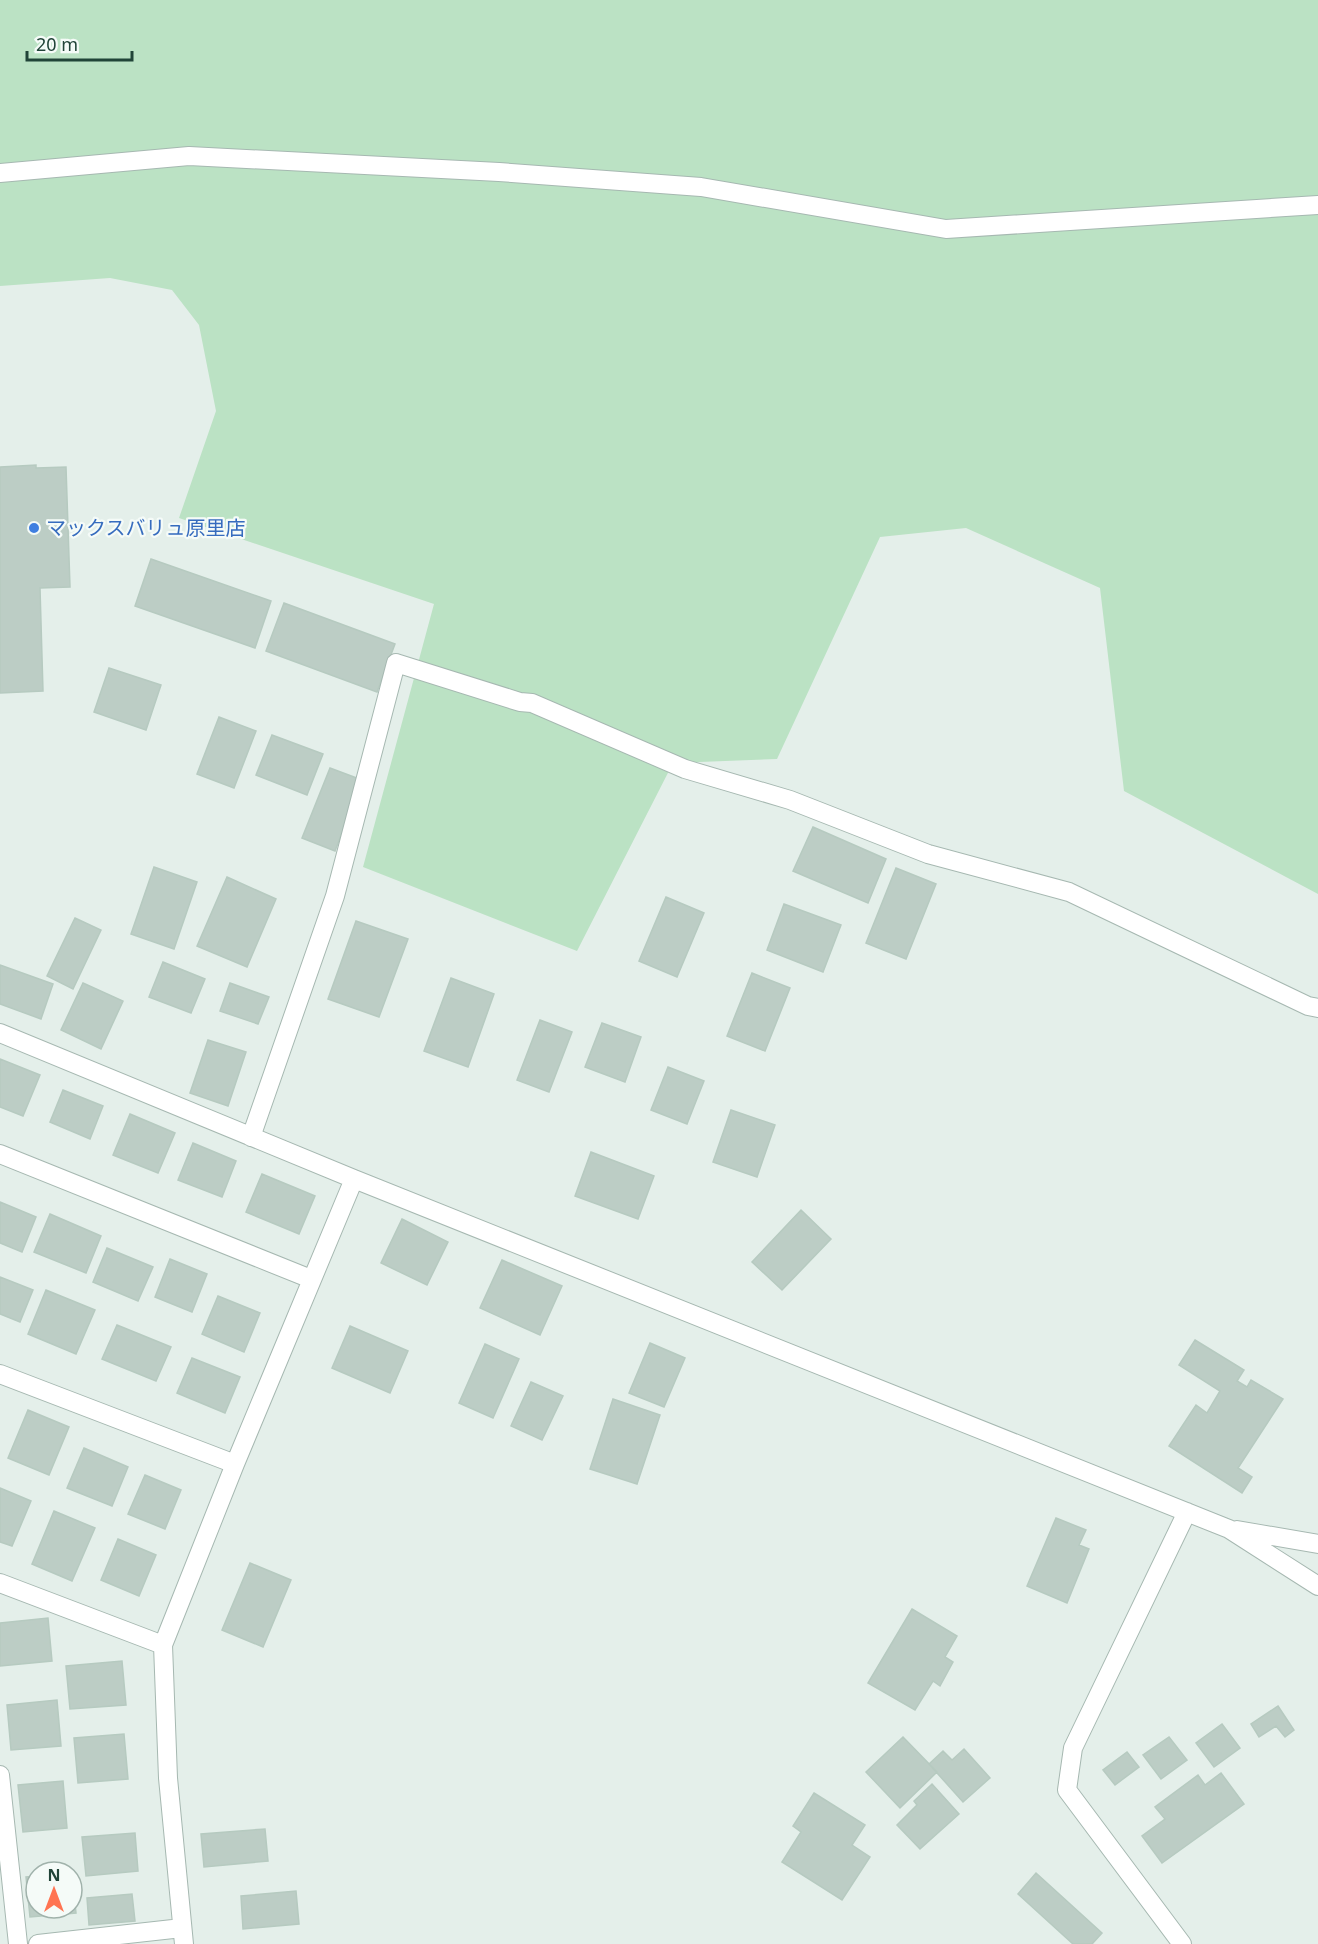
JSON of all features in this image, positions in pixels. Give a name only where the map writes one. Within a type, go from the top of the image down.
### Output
[{"type":"street","points":[[0,173],[189,156],[499,172],[701,187],[946,229],[1318,205]]},
{"type":"street","points":[[252,1137],[335,896],[396,663],[532,704],[685,769],[790,800],[928,854],[1069,892],[1308,1006],[1318,1008]]},
{"type":"street","points":[[0,1033],[354,1179],[1229,1529],[1318,1586]]},
{"type":"street","points":[[0,1154],[311,1279]]},
{"type":"street","points":[[38,1944],[183,1936],[168,1778],[163,1645],[235,1464],[354,1179]]},
{"type":"street","points":[[0,1374],[235,1464]]},
{"type":"street","points":[[1182,1944],[1067,1790],[1073,1748],[1187,1512]]},
{"type":"street","points":[[1229,1529],[1318,1544]]},
{"type":"street","points":[[0,1583],[163,1645]]},
{"type":"street","points":[[0,1775],[18,1944]]},
{"type":"green space","points":[[0,0],[1318,0],[1318,894],[1124,791],[1100,588],[966,528],[880,537],[777,759],[673,763],[577,951],[363,867],[434,604],[179,518],[216,411],[199,325],[172,290],[110,278],[0,286]]},
{"type":"building","name":"マックスバリュ原里店","points":[[36,465],[36,468],[66,467],[70,587],[40,588],[43,691],[0,693],[0,467]]},
{"type":"building","points":[[151,559],[271,601],[255,648],[135,606]]},
{"type":"building","points":[[284,603],[395,644],[377,692],[266,651]]},
{"type":"building","points":[[109,668],[161,685],[146,730],[94,712]]},
{"type":"building","points":[[219,717],[256,731],[234,788],[197,774]]},
{"type":"building","points":[[272,735],[323,754],[307,795],[256,775]]},
{"type":"building","points":[[330,768],[362,780],[335,851],[302,838]]},
{"type":"building","points":[[813,827],[886,859],[868,903],[793,871]]},
{"type":"building","points":[[154,867],[197,882],[174,949],[131,934]]},
{"type":"building","points":[[896,868],[936,884],[906,959],[866,943]]},
{"type":"building","points":[[227,877],[276,899],[247,967],[197,946]]},
{"type":"building","points":[[666,897],[704,913],[677,977],[639,961]]},
{"type":"building","points":[[784,904],[841,925],[823,972],[767,950]]},
{"type":"building","points":[[75,918],[101,930],[73,989],[47,976]]},
{"type":"building","points":[[356,921],[408,939],[379,1017],[328,999]]},
{"type":"building","points":[[163,962],[205,979],[191,1013],[149,997]]},
{"type":"building","points":[[0,965],[53,984],[41,1019],[0,1004]]},
{"type":"building","points":[[752,973],[790,988],[765,1051],[727,1036]]},
{"type":"building","points":[[451,978],[494,994],[468,1067],[424,1051]]},
{"type":"building","points":[[83,983],[123,1001],[101,1049],[61,1030]]},
{"type":"building","points":[[230,983],[269,997],[258,1024],[220,1011]]},
{"type":"building","points":[[540,1020],[572,1032],[549,1092],[517,1080]]},
{"type":"building","points":[[602,1023],[641,1037],[625,1082],[585,1067]]},
{"type":"building","points":[[208,1040],[246,1052],[228,1106],[190,1093]]},
{"type":"building","points":[[0,1059],[40,1075],[23,1116],[0,1107]]},
{"type":"building","points":[[668,1067],[704,1081],[687,1124],[651,1110]]},
{"type":"building","points":[[63,1090],[103,1106],[90,1139],[50,1122]]},
{"type":"building","points":[[731,1110],[775,1125],[757,1177],[713,1162]]},
{"type":"building","points":[[130,1114],[175,1133],[158,1173],[113,1155]]},
{"type":"building","points":[[193,1143],[236,1161],[222,1197],[178,1180]]},
{"type":"building","points":[[591,1152],[654,1176],[638,1219],[575,1196]]},
{"type":"building","points":[[262,1174],[315,1196],[299,1234],[246,1212]]},
{"type":"building","points":[[0,1202],[36,1217],[22,1252],[0,1243]]},
{"type":"building","points":[[801,1210],[831,1239],[782,1290],[752,1262]]},
{"type":"building","points":[[50,1214],[101,1236],[86,1273],[34,1252]]},
{"type":"building","points":[[402,1219],[448,1242],[427,1285],[381,1263]]},
{"type":"building","points":[[107,1248],[153,1267],[138,1301],[93,1282]]},
{"type":"building","points":[[170,1259],[207,1274],[192,1312],[155,1297]]},
{"type":"building","points":[[502,1260],[562,1286],[540,1335],[480,1308]]},
{"type":"building","points":[[0,1277],[33,1290],[20,1322],[0,1314]]},
{"type":"building","points":[[46,1290],[95,1310],[76,1354],[28,1334]]},
{"type":"building","points":[[218,1296],[260,1313],[244,1352],[202,1334]]},
{"type":"building","points":[[117,1325],[171,1347],[156,1381],[102,1359]]},
{"type":"building","points":[[350,1326],[408,1351],[390,1393],[332,1368]]},
{"type":"building","points":[[1195,1340],[1244,1370],[1237,1381],[1247,1387],[1251,1380],[1283,1399],[1238,1468],[1252,1477],[1242,1493],[1169,1446],[1196,1405],[1207,1413],[1220,1391],[1179,1365]]},
{"type":"building","points":[[650,1343],[685,1358],[664,1407],[629,1393]]},
{"type":"building","points":[[485,1344],[519,1359],[493,1418],[459,1403]]},
{"type":"building","points":[[192,1358],[240,1377],[225,1413],[177,1393]]},
{"type":"building","points":[[531,1382],[563,1396],[542,1440],[511,1426]]},
{"type":"building","points":[[613,1399],[660,1415],[637,1484],[590,1469]]},
{"type":"building","points":[[28,1410],[69,1427],[49,1475],[8,1458]]},
{"type":"building","points":[[84,1448],[128,1467],[112,1506],[67,1488]]},
{"type":"building","points":[[145,1475],[181,1490],[165,1529],[128,1514]]},
{"type":"building","points":[[0,1488],[31,1501],[12,1546],[0,1542]]},
{"type":"building","points":[[54,1511],[95,1528],[72,1581],[32,1564]]},
{"type":"building","points":[[1056,1518],[1086,1530],[1079,1545],[1089,1549],[1067,1603],[1027,1586]]},
{"type":"building","points":[[118,1539],[156,1555],[139,1596],[101,1580]]},
{"type":"building","points":[[250,1563],[291,1580],[263,1647],[222,1630]]},
{"type":"building","points":[[912,1609],[957,1636],[945,1657],[953,1662],[940,1686],[933,1681],[915,1710],[868,1683]]},
{"type":"building","points":[[48,1618],[52,1661],[0,1666],[0,1623]]},
{"type":"building","points":[[122,1661],[126,1705],[70,1709],[66,1666]]},
{"type":"building","points":[[57,1700],[61,1746],[11,1750],[7,1705]]},
{"type":"building","points":[[1278,1706],[1294,1730],[1285,1737],[1276,1726],[1259,1737],[1251,1724]]},
{"type":"building","points":[[1222,1724],[1240,1748],[1214,1767],[1196,1743]]},
{"type":"building","points":[[124,1734],[128,1779],[78,1783],[74,1738]]},
{"type":"building","points":[[903,1737],[937,1772],[900,1808],[866,1772]]},
{"type":"building","points":[[1169,1737],[1187,1760],[1161,1779],[1143,1755]]},
{"type":"building","points":[[964,1749],[990,1778],[963,1802],[929,1764],[943,1751],[952,1760]]},
{"type":"building","points":[[1127,1752],[1139,1767],[1115,1785],[1103,1770]]},
{"type":"building","points":[[1221,1773],[1244,1804],[1162,1863],[1142,1836],[1165,1819],[1155,1807],[1198,1775],[1205,1785]]},
{"type":"building","points":[[63,1781],[67,1828],[23,1832],[18,1785]]},
{"type":"building","points":[[932,1784],[959,1814],[920,1849],[897,1825],[917,1805],[914,1801]]},
{"type":"building","points":[[814,1793],[865,1825],[852,1845],[870,1857],[842,1900],[782,1862],[801,1832],[793,1826]]},
{"type":"building","points":[[265,1829],[268,1861],[204,1867],[201,1834]]},
{"type":"building","points":[[135,1833],[138,1871],[86,1876],[82,1837]]},
{"type":"building","points":[[1036,1873],[1102,1933],[1092,1944],[1073,1944],[1018,1894]]},
{"type":"building","points":[[296,1891],[299,1924],[243,1929],[241,1896]]},
{"type":"building","points":[[132,1894],[135,1921],[89,1925],[87,1898]]},
{"type":"place","name":"マックスバリュ原里店","points":[[34,528]]}]
